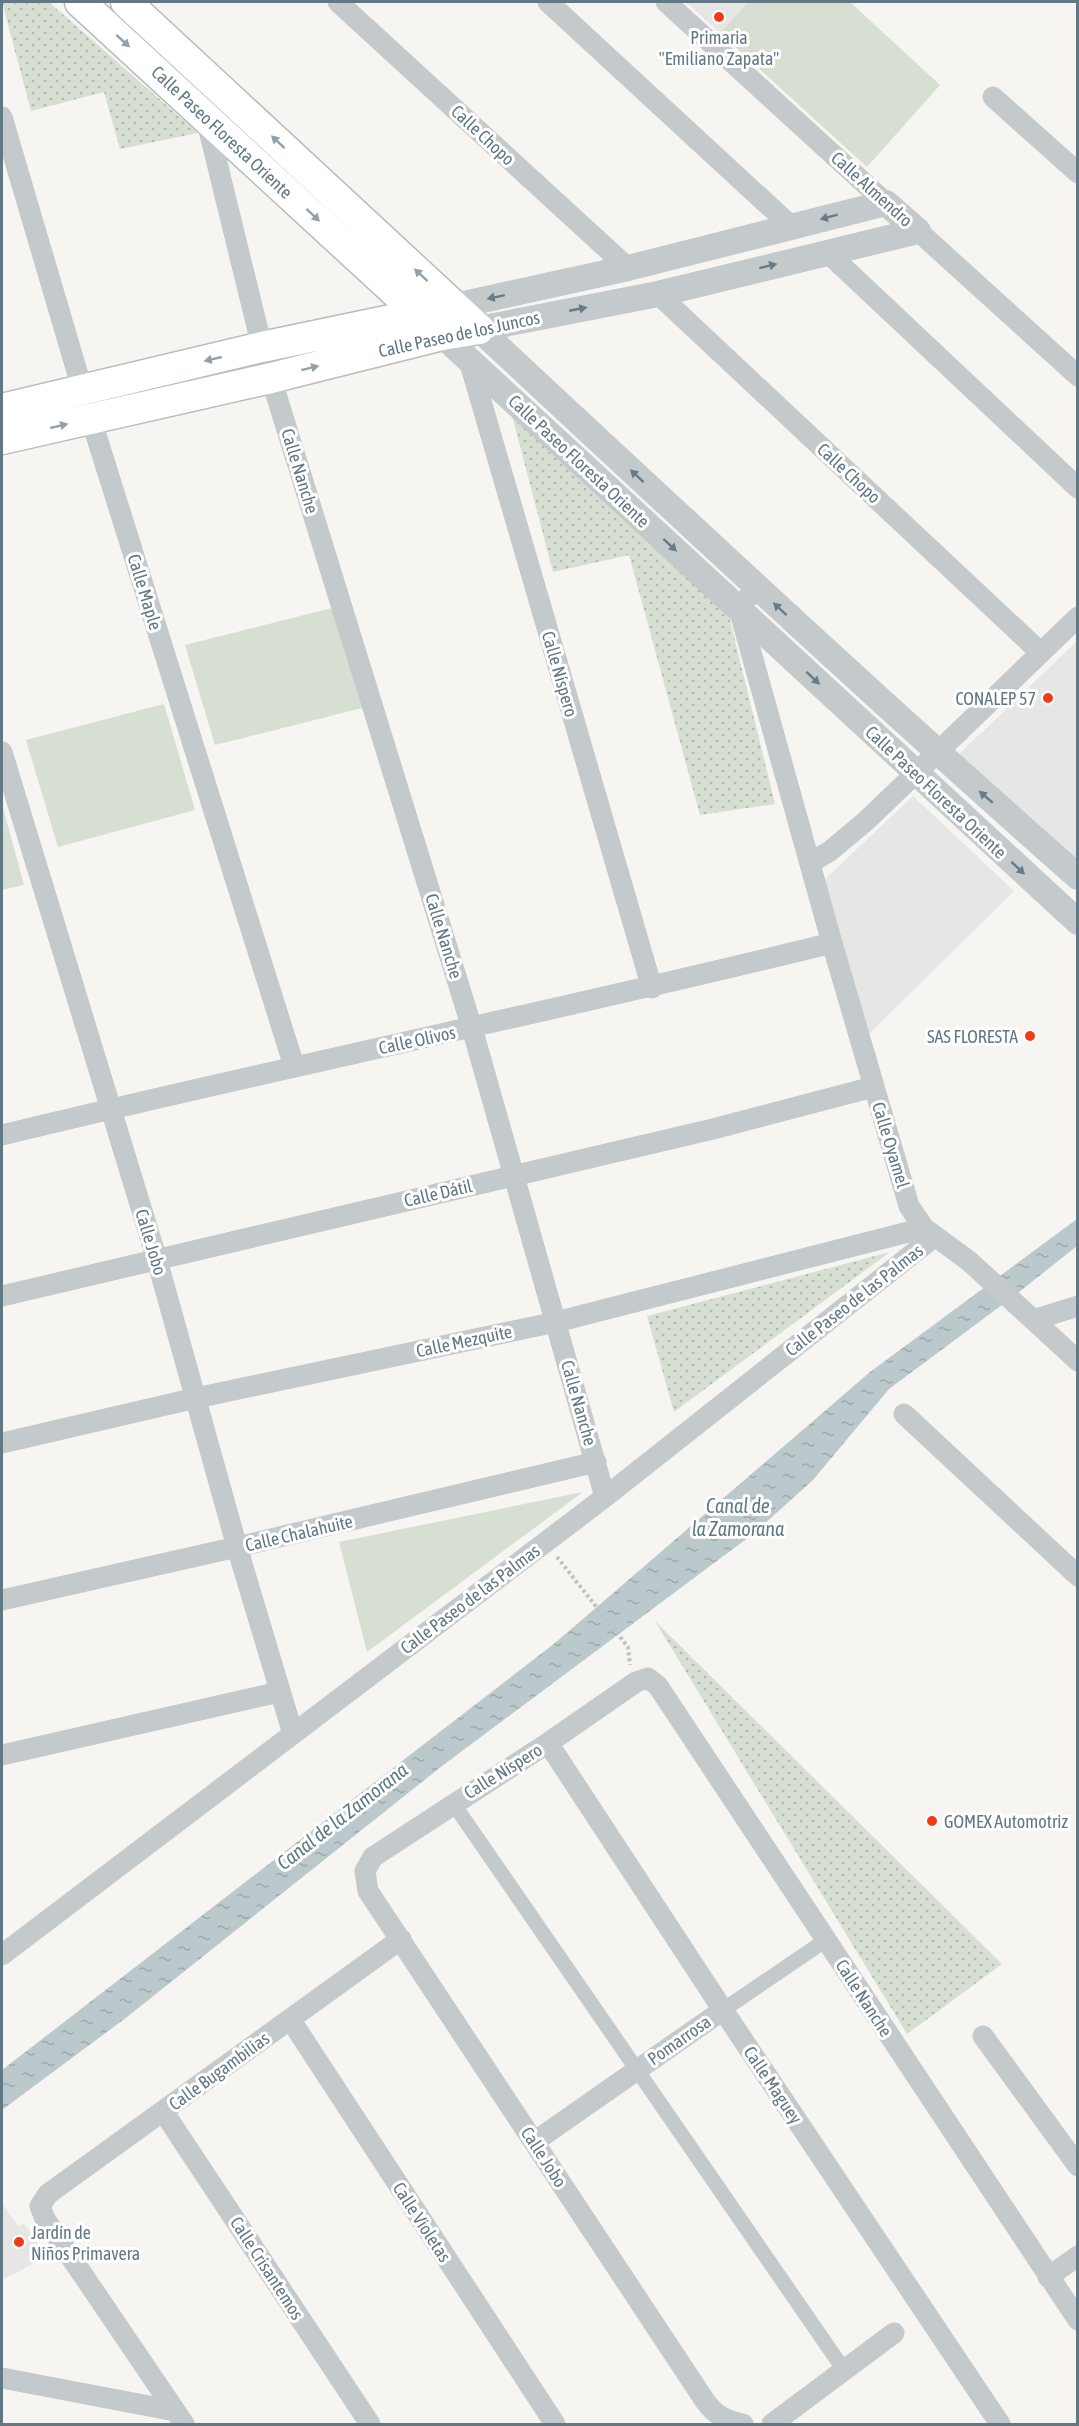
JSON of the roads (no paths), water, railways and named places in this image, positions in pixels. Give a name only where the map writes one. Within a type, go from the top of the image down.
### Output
[{"type":"main road","name":"Calle Paseo Floresta Oriente","points":[[80,2],[442,335]]},
{"type":"main road","name":"Calle Paseo Floresta Oriente","points":[[126,2],[479,329]]},
{"type":"main road","name":"Calle Paseo de los Juncos","points":[[2,409],[262,347],[455,306]]},
{"type":"main road","name":"Calle Paseo de los Juncos","points":[[2,440],[272,378],[442,335],[479,329]]},
{"type":"street","name":"Calle Chopo","points":[[338,2],[628,268]]},
{"type":"street","points":[[548,2],[792,227]]},
{"type":"street","name":"Calle Almendro","points":[[666,2],[1077,376]]},
{"type":"street","points":[[993,97],[1077,173]]},
{"type":"street","name":"Calle Maple","points":[[2,117],[91,419],[294,1066]]},
{"type":"street","points":[[206,117],[262,347]]},
{"type":"street","name":"Calle Paseo de los Juncos","points":[[455,306],[628,268],[886,202]]},
{"type":"street","name":"Calle Paseo de los Juncos","points":[[479,329],[658,294],[918,231]]},
{"type":"street","points":[[827,252],[1077,488]]},
{"type":"street","name":"Calle Chopo","points":[[658,294],[1040,652]]},
{"type":"street","name":"Calle Paseo Floresta Oriente","points":[[479,329],[936,753],[1077,877]]},
{"type":"street","name":"Calle Paseo Floresta Oriente","points":[[442,335],[1077,922]]},
{"type":"street","name":"Calle Níspero","points":[[469,360],[652,987]]},
{"type":"street","name":"Calle Nanche","points":[[272,378],[472,1028],[605,1497]]},
{"type":"street","points":[[739,609],[756,587]]},
{"type":"street","name":"Calle Oyamel","points":[[739,609],[873,1087],[909,1206],[929,1232],[959,1252],[1077,1360]]},
{"type":"street","points":[[810,863],[830,851],[866,821],[1077,617]]},
{"type":"street","name":"Calle Jobo","points":[[2,752],[157,1260],[237,1547],[293,1734]]},
{"type":"street","name":"Calle Olivos","points":[[2,1136],[294,1066],[652,987],[832,943]]},
{"type":"street","name":"Calle Dátil","points":[[2,1296],[713,1129],[873,1087]]},
{"type":"street","name":"Calle Mezquite","points":[[2,1443],[196,1398],[556,1322],[929,1232]]},
{"type":"street","name":"Calle Paseo de las Palmas","points":[[2,1954],[605,1497],[929,1232]]},
{"type":"street","points":[[1033,1320],[1077,1306]]},
{"type":"street","points":[[904,1414],[1077,1576]]},
{"type":"street","name":"Calle Chalahuite","points":[[2,1600],[596,1462]]},
{"type":"street","name":"Calle Níspero","points":[[365,1872],[373,1857],[642,1680]]},
{"type":"street","name":"Calle Nanche","points":[[642,1680],[658,1686],[1077,2320]]},
{"type":"street","points":[[2,1755],[279,1692]]},
{"type":"street","name":"Calle Maguey","points":[[548,1743],[723,2010],[1000,2424]]},
{"type":"street","points":[[453,1803],[844,2370]]},
{"type":"street","name":"Calle Jobo","points":[[365,1872],[368,1891],[711,2409],[728,2421],[743,2424]]},
{"type":"street","name":"Calle Bugambilias","points":[[180,2418],[45,2219],[40,2206],[48,2194],[401,1939]]},
{"type":"street","name":"Pomarrosa","points":[[534,2142],[826,1940]]},
{"type":"street","name":"Calle Violetas","points":[[290,2019],[555,2424]]},
{"type":"street","points":[[983,2036],[1077,2166]]},
{"type":"street","name":"Calle Crisantemos","points":[[163,2111],[370,2424]]},
{"type":"street","points":[[1048,2277],[1077,2256]]},
{"type":"street","points":[[772,2424],[894,2333]]},
{"type":"street","points":[[2,2378],[180,2418]]},
{"type":"water","name":"Canal de la Zamorana","points":[[1077,1219],[1077,1246],[889,1389],[813,1480],[753,1534],[442,1766],[127,2017],[2,2110],[2,2070],[555,1643],[870,1372]]},
{"type":"place","name":"Primaria \"Emiliano Zapata\"","points":[[719,17]]},
{"type":"place","name":"CONALEP 57","points":[[1048,698]]},
{"type":"place","name":"SAS FLORESTA","points":[[1030,1036]]},
{"type":"place","name":"GOMEX Automotriz","points":[[932,1821]]},
{"type":"place","name":"Jardín de Niños Primavera","points":[[19,2242]]}]
